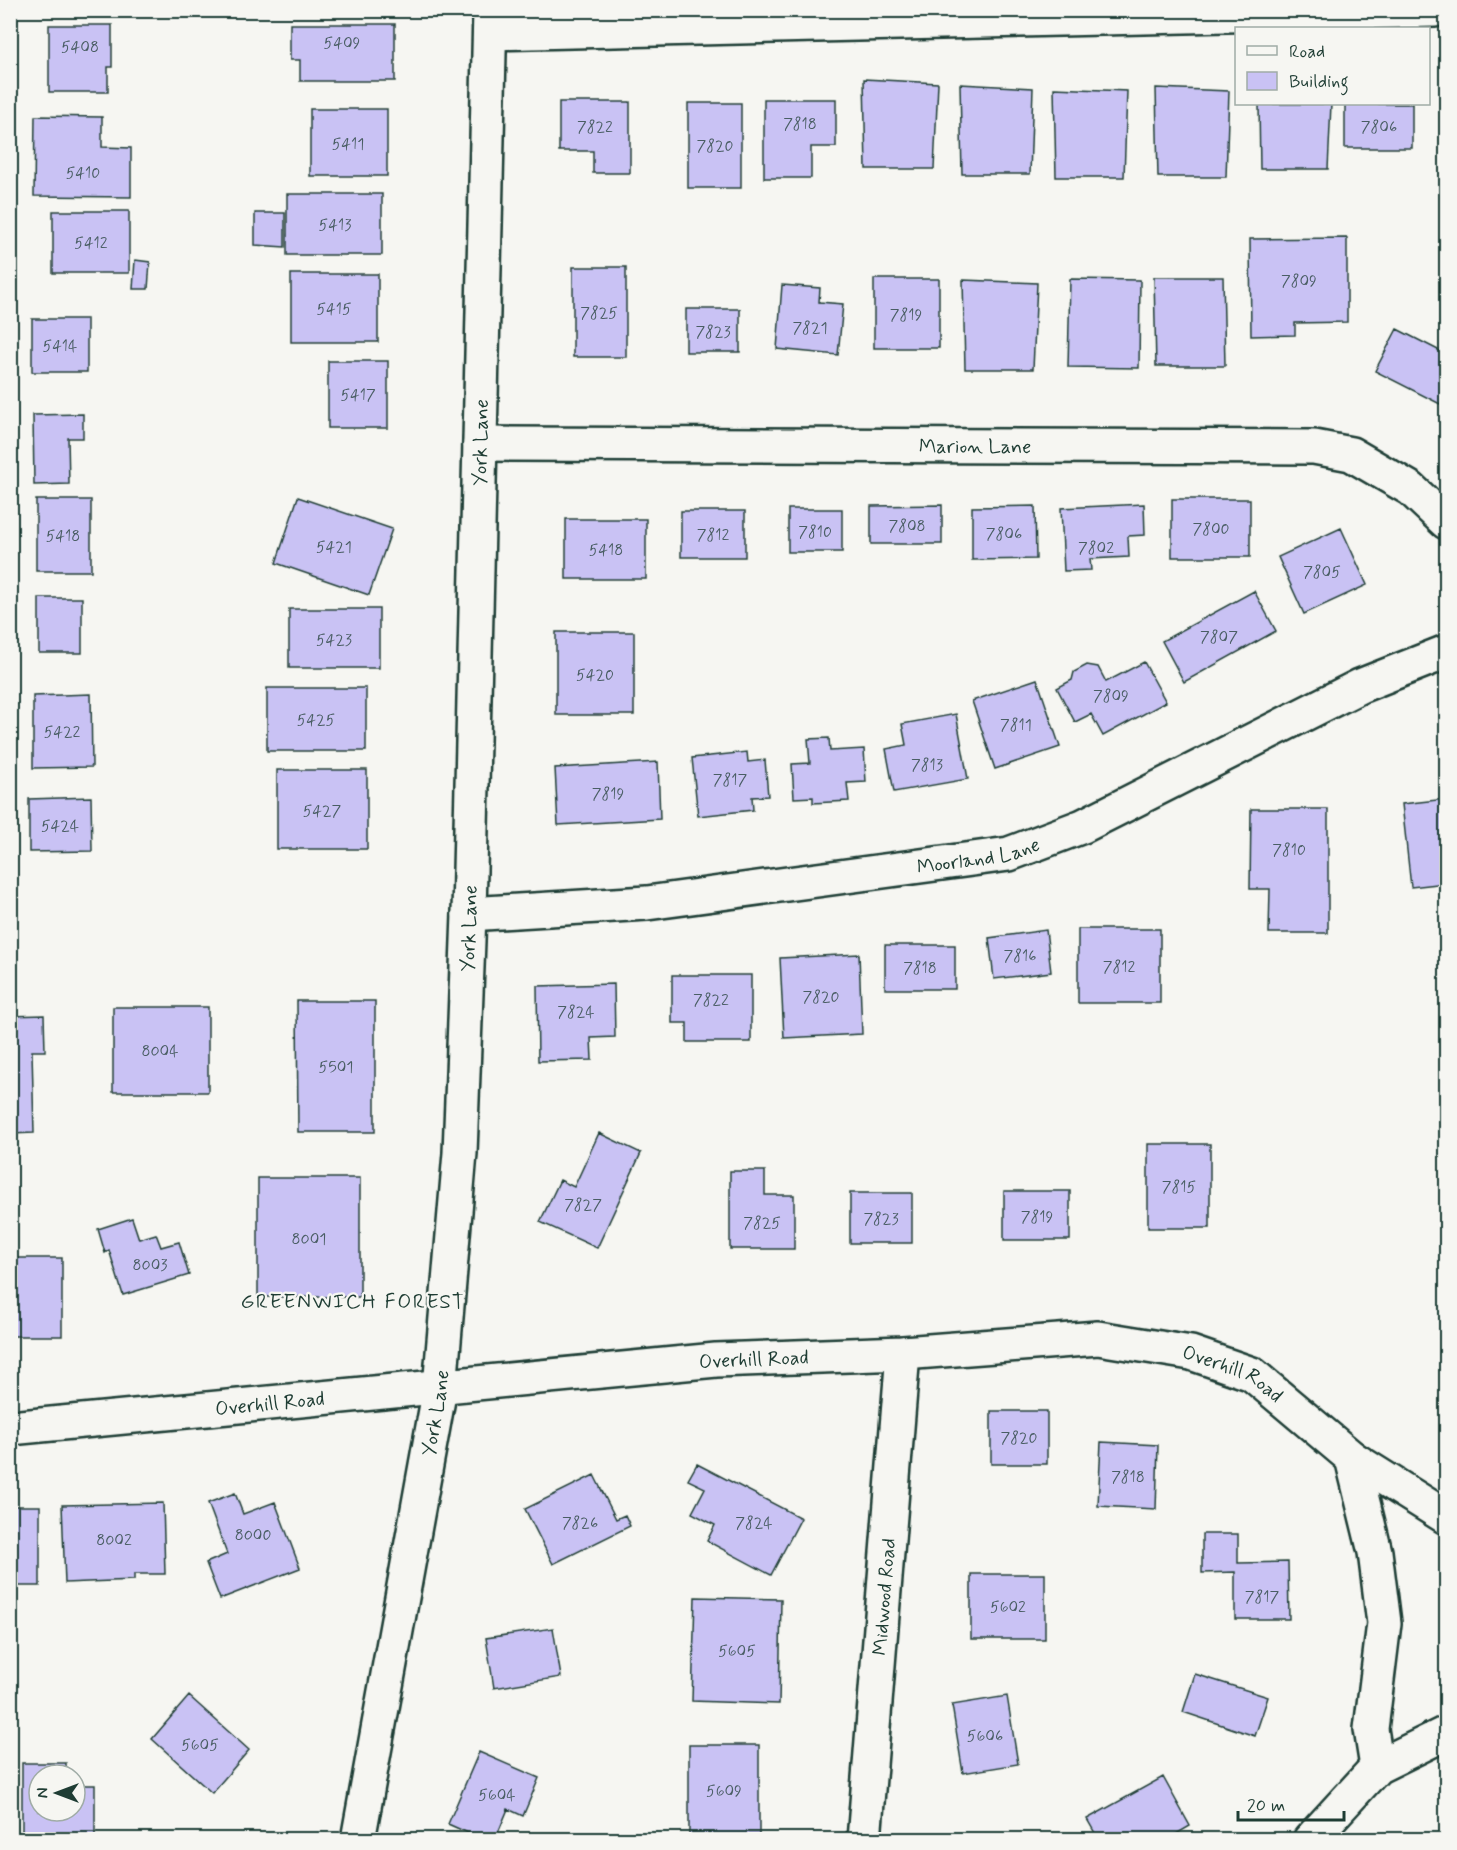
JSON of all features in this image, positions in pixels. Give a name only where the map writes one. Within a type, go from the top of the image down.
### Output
[{"type":"street","points":[[490,22],[1435,10]]},
{"type":"street","name":"York Lane","points":[[358,1839],[440,1388],[460,1153],[469,914],[490,22]]},
{"type":"street","name":"Marion Lane","points":[[480,444],[1314,447],[1351,454],[1412,489],[1446,522]]},
{"type":"street","name":"Moorland Lane","points":[[469,914],[647,903],[1009,855],[1083,826],[1360,686],[1446,652]]},
{"type":"street","name":"Overhill Road","points":[[10,1428],[716,1360],[903,1353],[1098,1338],[1191,1353],[1252,1374],[1353,1458],[1446,1517]]},
{"type":"street","name":"Midwood Road","points":[[864,1839],[903,1353]]},
{"type":"street","points":[[1353,1458],[1376,1552],[1384,1623],[1371,1729],[1377,1767]]},
{"type":"street","points":[[1310,1839],[1377,1767],[1446,1733]]},
{"type":"building","points":[[290,24],[395,24],[395,81],[300,81],[300,60],[290,60]]},
{"type":"building","points":[[49,25],[112,25],[112,67],[108,67],[108,92],[49,92]]},
{"type":"building","points":[[864,79],[938,83],[934,169],[866,169]]},
{"type":"building","points":[[1442,82],[1446,82],[1446,130],[1442,130]]},
{"type":"building","points":[[960,84],[1033,88],[1030,174],[962,174]]},
{"type":"building","points":[[1054,88],[1127,91],[1124,177],[1056,177]]},
{"type":"building","points":[[1156,88],[1229,91],[1226,177],[1158,177]]},
{"type":"building","points":[[764,99],[836,99],[836,147],[811,147],[811,178],[764,178]]},
{"type":"building","points":[[559,102],[630,102],[630,173],[593,173],[593,151],[559,151]]},
{"type":"building","points":[[688,103],[741,103],[741,188],[688,188]]},
{"type":"building","points":[[1259,105],[1331,105],[1328,169],[1260,169]]},
{"type":"building","points":[[1345,105],[1412,105],[1412,148],[1345,148]]},
{"type":"building","points":[[310,109],[387,109],[387,176],[310,176]]},
{"type":"building","points":[[35,116],[102,117],[102,147],[131,148],[131,197],[34,196]]},
{"type":"building","points":[[287,194],[382,194],[382,255],[287,255]]},
{"type":"building","points":[[53,211],[129,211],[129,273],[53,273]]},
{"type":"building","points":[[255,213],[285,213],[285,247],[255,245]]},
{"type":"building","points":[[1347,238],[1347,322],[1295,323],[1295,335],[1251,336],[1250,239]]},
{"type":"building","points":[[135,260],[150,262],[148,289],[133,289]]},
{"type":"building","points":[[573,267],[626,267],[626,357],[573,357]]},
{"type":"building","points":[[291,274],[378,274],[378,342],[291,342]]},
{"type":"building","points":[[1154,277],[1223,277],[1225,366],[1156,366]]},
{"type":"building","points":[[874,279],[939,279],[939,348],[874,348]]},
{"type":"building","points":[[1070,279],[1140,280],[1139,368],[1068,367]]},
{"type":"building","points":[[963,280],[1037,283],[1033,369],[965,369]]},
{"type":"building","points":[[782,285],[820,288],[819,302],[843,304],[838,355],[777,349]]},
{"type":"building","points":[[686,309],[740,309],[740,352],[686,352]]},
{"type":"building","points":[[32,319],[87,319],[87,372],[32,372]]},
{"type":"building","points":[[1397,329],[1446,354],[1446,407],[1375,371]]},
{"type":"building","points":[[328,361],[388,361],[388,428],[328,428]]},
{"type":"building","points":[[83,414],[83,438],[68,438],[69,484],[34,485],[33,415]]},
{"type":"building","points":[[298,497],[392,529],[369,595],[276,563]]},
{"type":"building","points":[[1172,499],[1250,499],[1250,557],[1172,557]]},
{"type":"building","points":[[36,500],[91,500],[91,571],[36,571]]},
{"type":"building","points":[[1144,504],[1145,535],[1128,536],[1129,557],[1090,559],[1091,570],[1064,571],[1061,508]]},
{"type":"building","points":[[942,505],[942,544],[871,544],[871,506]]},
{"type":"building","points":[[1035,506],[1036,559],[972,560],[972,507]]},
{"type":"building","points":[[788,509],[842,509],[842,552],[788,552]]},
{"type":"building","points":[[681,511],[745,511],[745,557],[681,557]]},
{"type":"building","points":[[566,519],[646,519],[646,579],[566,579]]},
{"type":"building","points":[[1341,528],[1367,585],[1304,614],[1278,557]]},
{"type":"building","points":[[1254,591],[1276,631],[1184,682],[1162,641]]},
{"type":"building","points":[[39,598],[82,598],[82,653],[39,653]]},
{"type":"building","points":[[289,609],[379,609],[379,668],[289,668]]},
{"type":"building","points":[[556,632],[634,632],[634,715],[556,715]]},
{"type":"building","points":[[1144,662],[1166,702],[1103,736],[1091,714],[1075,722],[1057,688],[1072,680],[1074,672],[1087,665],[1098,667],[1106,682]]},
{"type":"building","points":[[1037,679],[1060,747],[995,769],[972,701]]},
{"type":"building","points":[[267,688],[366,688],[366,751],[267,751]]},
{"type":"building","points":[[91,694],[92,767],[33,768],[33,696]]},
{"type":"building","points":[[956,714],[968,779],[894,792],[886,749],[906,745],[902,724]]},
{"type":"building","points":[[829,738],[830,751],[864,749],[866,782],[847,783],[849,801],[813,803],[813,797],[794,798],[792,764],[810,763],[808,739]]},
{"type":"building","points":[[747,752],[748,762],[765,760],[768,796],[752,797],[753,810],[698,816],[692,758]]},
{"type":"building","points":[[658,762],[660,819],[558,825],[555,768]]},
{"type":"building","points":[[277,770],[367,770],[367,849],[277,849]]},
{"type":"building","points":[[91,797],[92,851],[29,852],[29,799]]},
{"type":"building","points":[[1446,799],[1446,883],[1411,887],[1402,804]]},
{"type":"building","points":[[1251,809],[1328,809],[1328,933],[1269,933],[1270,889],[1250,889]]},
{"type":"building","points":[[1078,929],[1160,929],[1160,1003],[1078,1003]]},
{"type":"building","points":[[1046,930],[1051,972],[994,979],[989,938]]},
{"type":"building","points":[[885,945],[955,945],[955,989],[885,989]]},
{"type":"building","points":[[859,954],[862,1034],[784,1038],[780,958]]},
{"type":"building","points":[[672,975],[751,975],[751,1042],[687,1042],[687,1023],[672,1023]]},
{"type":"building","points":[[614,984],[615,1037],[591,1038],[592,1060],[538,1061],[537,986]]},
{"type":"building","points":[[297,1001],[375,1001],[375,1132],[298,1132]]},
{"type":"building","points":[[113,1007],[208,1007],[208,1092],[113,1092]]},
{"type":"building","points":[[44,1015],[45,1051],[32,1051],[34,1133],[10,1134],[10,1016]]},
{"type":"building","points":[[599,1133],[641,1153],[597,1248],[540,1222],[560,1180],[574,1187]]},
{"type":"building","points":[[1148,1144],[1210,1144],[1210,1228],[1148,1228]]},
{"type":"building","points":[[730,1171],[765,1171],[765,1195],[794,1195],[794,1249],[730,1249]]},
{"type":"building","points":[[258,1178],[360,1178],[360,1297],[258,1297]]},
{"type":"building","points":[[1004,1191],[1070,1191],[1070,1240],[1004,1240]]},
{"type":"building","points":[[850,1193],[912,1193],[912,1243],[850,1243]]},
{"type":"building","points":[[132,1218],[139,1239],[156,1234],[161,1247],[179,1242],[189,1275],[123,1295],[109,1250],[105,1253],[98,1229]]},
{"type":"building","points":[[10,1258],[62,1258],[62,1336],[10,1336]]},
{"type":"building","points":[[991,1411],[1047,1411],[1047,1464],[991,1464]]},
{"type":"building","points":[[1101,1442],[1158,1445],[1156,1509],[1098,1506]]},
{"type":"building","points":[[697,1464],[801,1518],[771,1575],[707,1541],[715,1525],[692,1513],[705,1488],[688,1480]]},
{"type":"building","points":[[594,1475],[616,1519],[625,1515],[630,1526],[553,1564],[525,1509]]},
{"type":"building","points":[[235,1493],[243,1514],[275,1502],[300,1568],[220,1599],[206,1563],[227,1554],[208,1503]]},
{"type":"building","points":[[163,1503],[165,1574],[134,1574],[134,1580],[65,1583],[62,1505]]},
{"type":"building","points":[[10,1506],[40,1506],[40,1586],[10,1586]]},
{"type":"building","points":[[1202,1534],[1238,1534],[1238,1563],[1288,1562],[1289,1619],[1235,1619],[1235,1572],[1202,1573]]},
{"type":"building","points":[[971,1574],[1045,1574],[1045,1639],[971,1639]]},
{"type":"building","points":[[695,1597],[781,1599],[779,1704],[692,1701]]},
{"type":"building","points":[[553,1628],[561,1677],[494,1688],[486,1638]]},
{"type":"building","points":[[1195,1674],[1268,1697],[1255,1736],[1183,1712]]},
{"type":"building","points":[[189,1696],[249,1750],[212,1793],[152,1739]]},
{"type":"building","points":[[1007,1696],[1018,1764],[963,1773],[952,1705]]},
{"type":"building","points":[[689,1745],[759,1745],[759,1835],[689,1835]]},
{"type":"building","points":[[479,1752],[539,1778],[523,1816],[508,1809],[495,1840],[484,1840],[448,1824]]},
{"type":"building","points":[[22,1763],[27,1763],[27,1823],[87,1823],[87,1785],[95,1785],[95,1837],[22,1837]]},
{"type":"building","points":[[1163,1777],[1190,1826],[1166,1840],[1160,1840],[1158,1836],[1152,1840],[1099,1840],[1087,1819]]},
{"type":"district","name":"GREENWICH FOREST","points":[[353,1301]]}]
